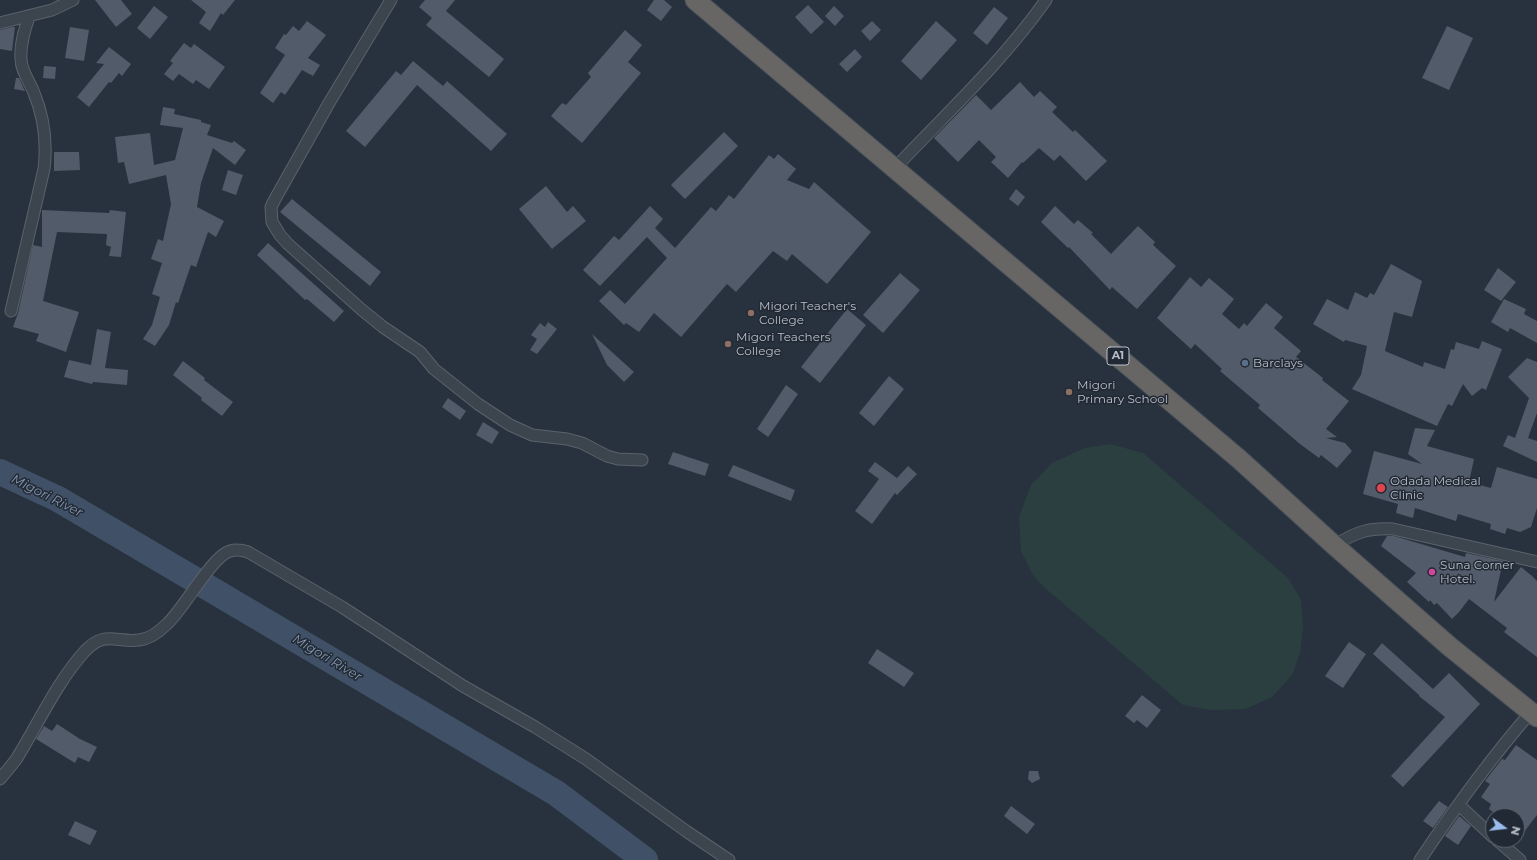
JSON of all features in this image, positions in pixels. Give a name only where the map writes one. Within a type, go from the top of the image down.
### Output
[{"type":"highway","name":"A1","points":[[695,0],[1239,459],[1449,646],[1534,715]]},
{"type":"street","points":[[0,23],[29,17],[52,10],[74,0]]},
{"type":"street","points":[[391,0],[329,103],[274,199],[271,207],[271,214],[272,222],[275,228],[288,244],[362,310],[420,352],[434,369],[448,381],[505,422],[532,435],[556,437],[582,443],[607,456],[630,461],[642,460]]},
{"type":"street","points":[[895,168],[988,72],[1032,20],[1046,0]]},
{"type":"street","points":[[11,311],[44,169],[46,153],[40,113],[34,94],[24,72],[21,60],[22,36],[29,17]]},
{"type":"street","points":[[1335,546],[1358,532],[1393,529],[1537,562]]},
{"type":"street","points":[[0,779],[16,759],[62,682],[86,650],[100,640],[112,638],[139,640],[150,637],[168,624],[215,564],[230,551],[241,550],[248,552],[342,607],[463,686],[535,727],[586,759],[729,860]]},
{"type":"street","points":[[1420,860],[1506,740],[1534,715]]},
{"type":"street","points":[[1459,805],[1485,829]]},
{"type":"street","points":[[1506,848],[1520,860]]},
{"type":"green space","points":[[1110,444],[1143,453],[1288,578],[1301,600],[1303,628],[1300,653],[1292,675],[1272,697],[1245,709],[1211,710],[1183,705],[1045,588],[1033,575],[1021,551],[1019,517],[1031,485],[1052,463],[1085,448]]},
{"type":"building","points":[[95,0],[121,0],[132,14],[116,27]]},
{"type":"building","points":[[191,0],[235,0],[223,15],[221,13],[210,31],[199,23],[206,12]]},
{"type":"building","points":[[425,0],[455,0],[446,11],[504,59],[489,77],[426,25],[432,18],[419,7]]},
{"type":"building","points":[[654,0],[664,0],[672,7],[661,21],[647,10]]},
{"type":"building","points":[[808,5],[824,22],[811,34],[795,17]]},
{"type":"building","points":[[154,6],[168,17],[150,39],[137,28]]},
{"type":"building","points":[[834,6],[844,16],[835,26],[825,16]]},
{"type":"building","points":[[994,7],[1008,18],[987,45],[973,33]]},
{"type":"building","points":[[307,21],[326,35],[308,58],[320,65],[313,76],[302,70],[285,95],[281,92],[273,103],[260,93],[285,55],[275,48],[284,34],[286,35],[293,26],[299,31]]},
{"type":"building","points":[[872,21],[881,30],[870,41],[861,31]]},
{"type":"building","points":[[936,21],[957,40],[921,80],[901,61]]},
{"type":"building","points":[[1447,26],[1473,38],[1449,90],[1422,78]]},
{"type":"building","points":[[15,27],[12,51],[0,49],[0,30]]},
{"type":"building","points":[[70,27],[89,30],[84,61],[65,58]]},
{"type":"building","points":[[625,30],[642,45],[628,62],[641,73],[582,143],[551,116],[562,103],[566,105],[591,77],[588,73]]},
{"type":"building","points":[[184,43],[191,48],[194,44],[225,67],[209,89],[196,80],[193,84],[179,74],[173,81],[164,74],[173,63],[170,61]]},
{"type":"building","points":[[109,47],[131,64],[122,76],[119,73],[111,83],[109,82],[89,107],[77,97],[104,64],[96,63]]},
{"type":"building","points":[[855,49],[862,57],[847,72],[839,64]]},
{"type":"building","points":[[413,61],[443,86],[447,81],[507,134],[491,151],[417,85],[365,147],[346,131],[396,71],[401,75]]},
{"type":"building","points":[[44,66],[56,67],[55,79],[43,78]]},
{"type":"building","points":[[16,78],[19,78],[25,91],[14,89]]},
{"type":"building","points":[[1020,82],[1034,97],[1040,91],[1057,107],[1052,112],[1073,132],[1075,130],[1107,161],[1086,181],[1060,155],[1054,161],[1039,148],[1023,163],[1022,162],[1008,178],[991,162],[996,157],[979,140],[958,162],[934,138],[976,95],[991,110]]},
{"type":"building","points":[[163,107],[175,109],[174,114],[201,120],[201,122],[211,125],[207,135],[232,143],[234,141],[246,150],[235,165],[213,148],[201,183],[197,207],[224,221],[216,237],[208,232],[196,267],[191,265],[178,303],[176,302],[169,325],[155,346],[143,339],[152,325],[160,297],[152,294],[162,263],[151,259],[158,239],[163,241],[171,204],[166,175],[129,184],[124,162],[118,163],[115,137],[150,133],[154,165],[175,160],[183,128],[160,125]]},
{"type":"building","points":[[724,132],[738,146],[685,199],[671,185]]},
{"type":"building","points":[[54,152],[79,152],[80,170],[54,171]]},
{"type":"building","points":[[778,154],[796,169],[787,180],[809,189],[814,182],[871,232],[827,284],[792,254],[787,261],[773,251],[736,292],[727,284],[681,337],[654,313],[639,332],[626,323],[624,325],[599,301],[610,290],[625,304],[667,258],[647,237],[600,286],[583,270],[614,236],[619,240],[650,206],[663,219],[655,228],[675,248],[711,207],[716,211],[729,195],[734,199],[769,155],[774,159]]},
{"type":"building","points":[[228,170],[243,175],[236,195],[222,190]]},
{"type":"building","points":[[546,186],[567,212],[573,206],[586,221],[552,249],[519,209]]},
{"type":"building","points":[[1016,189],[1025,197],[1018,206],[1009,199]]},
{"type":"building","points":[[292,199],[381,272],[370,286],[280,212]]},
{"type":"building","points":[[1055,206],[1074,224],[1078,220],[1093,233],[1091,234],[1111,254],[1138,226],[1155,242],[1153,245],[1176,266],[1137,309],[1112,287],[1110,290],[1069,247],[1068,248],[1041,222]]},
{"type":"building","points":[[42,210],[109,213],[110,210],[126,212],[121,257],[109,256],[111,247],[106,245],[107,234],[57,232],[43,301],[79,312],[66,352],[36,341],[39,334],[13,327],[18,313],[33,245],[42,247]]},
{"type":"building","points":[[268,243],[344,311],[334,322],[307,299],[305,300],[257,255]]},
{"type":"building","points":[[1391,264],[1422,281],[1412,317],[1394,312],[1385,351],[1423,367],[1424,362],[1445,369],[1451,349],[1454,350],[1456,342],[1479,349],[1482,341],[1502,349],[1486,390],[1482,388],[1472,396],[1463,384],[1452,406],[1448,404],[1437,426],[1352,389],[1361,375],[1367,346],[1345,340],[1344,342],[1313,324],[1327,299],[1348,310],[1355,292],[1367,298],[1370,293],[1374,295]]},
{"type":"building","points":[[1498,268],[1516,282],[1501,301],[1484,290]]},
{"type":"building","points":[[900,273],[920,290],[883,333],[863,315]]},
{"type":"building","points":[[1190,277],[1201,287],[1209,278],[1234,299],[1222,314],[1239,329],[1244,323],[1247,326],[1266,303],[1283,317],[1274,328],[1301,351],[1296,357],[1349,401],[1326,429],[1337,437],[1326,438],[1345,443],[1352,451],[1337,468],[1321,455],[1319,458],[1300,444],[1258,408],[1260,405],[1220,371],[1222,369],[1195,344],[1191,349],[1157,318]]},
{"type":"building","points":[[1504,299],[1526,309],[1524,314],[1537,321],[1537,343],[1510,328],[1508,332],[1491,322]]},
{"type":"building","points":[[847,309],[866,325],[820,383],[801,367]]},
{"type":"building","points":[[548,322],[557,329],[537,354],[530,350],[537,339],[531,335],[540,323],[545,327]]},
{"type":"building","points":[[97,329],[111,332],[105,368],[128,370],[127,385],[93,382],[92,384],[64,377],[69,360],[91,365]]},
{"type":"building","points":[[592,334],[634,372],[624,382],[607,365]]},
{"type":"building","points":[[1527,358],[1537,362],[1537,413],[1528,438],[1537,441],[1537,462],[1503,446],[1508,435],[1515,438],[1529,398],[1508,377]]},
{"type":"building","points":[[183,361],[205,378],[204,380],[233,402],[222,416],[201,400],[202,398],[173,375]]},
{"type":"building","points":[[889,376],[904,389],[874,426],[859,413]]},
{"type":"building","points":[[786,385],[798,394],[768,437],[757,429]]},
{"type":"building","points":[[448,398],[466,411],[460,420],[442,407]]},
{"type":"building","points":[[483,422],[499,432],[492,444],[476,435]]},
{"type":"building","points":[[1415,428],[1435,430],[1427,446],[1474,459],[1469,482],[1491,488],[1497,467],[1537,479],[1537,508],[1531,527],[1520,532],[1507,528],[1505,534],[1490,529],[1491,524],[1458,514],[1456,521],[1415,508],[1413,518],[1396,513],[1398,504],[1363,494],[1374,451],[1422,464],[1408,454]]},
{"type":"building","points":[[673,452],[709,464],[705,476],[668,464]]},
{"type":"building","points":[[875,462],[897,478],[908,466],[917,474],[897,495],[895,493],[872,524],[855,511],[879,479],[868,471]]},
{"type":"building","points":[[733,465],[795,490],[791,501],[728,476]]},
{"type":"building","points":[[1387,536],[1394,536],[1465,557],[1466,553],[1503,561],[1494,602],[1521,567],[1537,581],[1537,657],[1504,632],[1507,628],[1469,599],[1452,619],[1437,603],[1434,605],[1430,600],[1429,602],[1407,582],[1416,573],[1381,546]]},
{"type":"building","points":[[1349,642],[1366,654],[1343,688],[1325,676]]},
{"type":"building","points":[[1382,643],[1433,689],[1449,673],[1480,704],[1403,787],[1391,776],[1445,717],[1419,696],[1373,654]]},
{"type":"building","points":[[877,649],[914,673],[904,687],[868,663]]},
{"type":"building","points":[[1142,695],[1161,710],[1147,728],[1137,720],[1134,723],[1125,716]]},
{"type":"building","points":[[57,724],[80,739],[97,747],[89,762],[78,757],[75,763],[36,739],[44,726],[52,731]]},
{"type":"building","points":[[1516,745],[1537,760],[1537,815],[1525,831],[1525,808],[1489,808],[1491,804],[1481,797],[1490,784],[1485,781],[1502,759],[1505,760]]},
{"type":"building","points":[[1029,771],[1038,771],[1040,779],[1032,783],[1028,779]]},
{"type":"building","points":[[1439,801],[1448,807],[1433,828],[1423,821]]},
{"type":"building","points":[[1011,806],[1035,824],[1027,834],[1004,816]]},
{"type":"building","points":[[1459,816],[1471,826],[1458,845],[1445,836]]},
{"type":"building","points":[[75,821],[97,831],[90,845],[68,835]]},
{"type":"waterway","name":"Migori River","points":[[0,472],[58,499],[556,793],[645,860]]},
{"type":"place","name":"Migori Teacher's College","points":[[751,313]]},
{"type":"place","name":"Migori Teachers College","points":[[728,344]]},
{"type":"place","name":"Barclays","points":[[1245,363]]},
{"type":"place","name":"Migori Primary School","points":[[1069,392]]},
{"type":"place","name":"Odada Medical Clinic","points":[[1381,488]]},
{"type":"place","name":"Suna Corner Hotel.","points":[[1432,572]]}]
